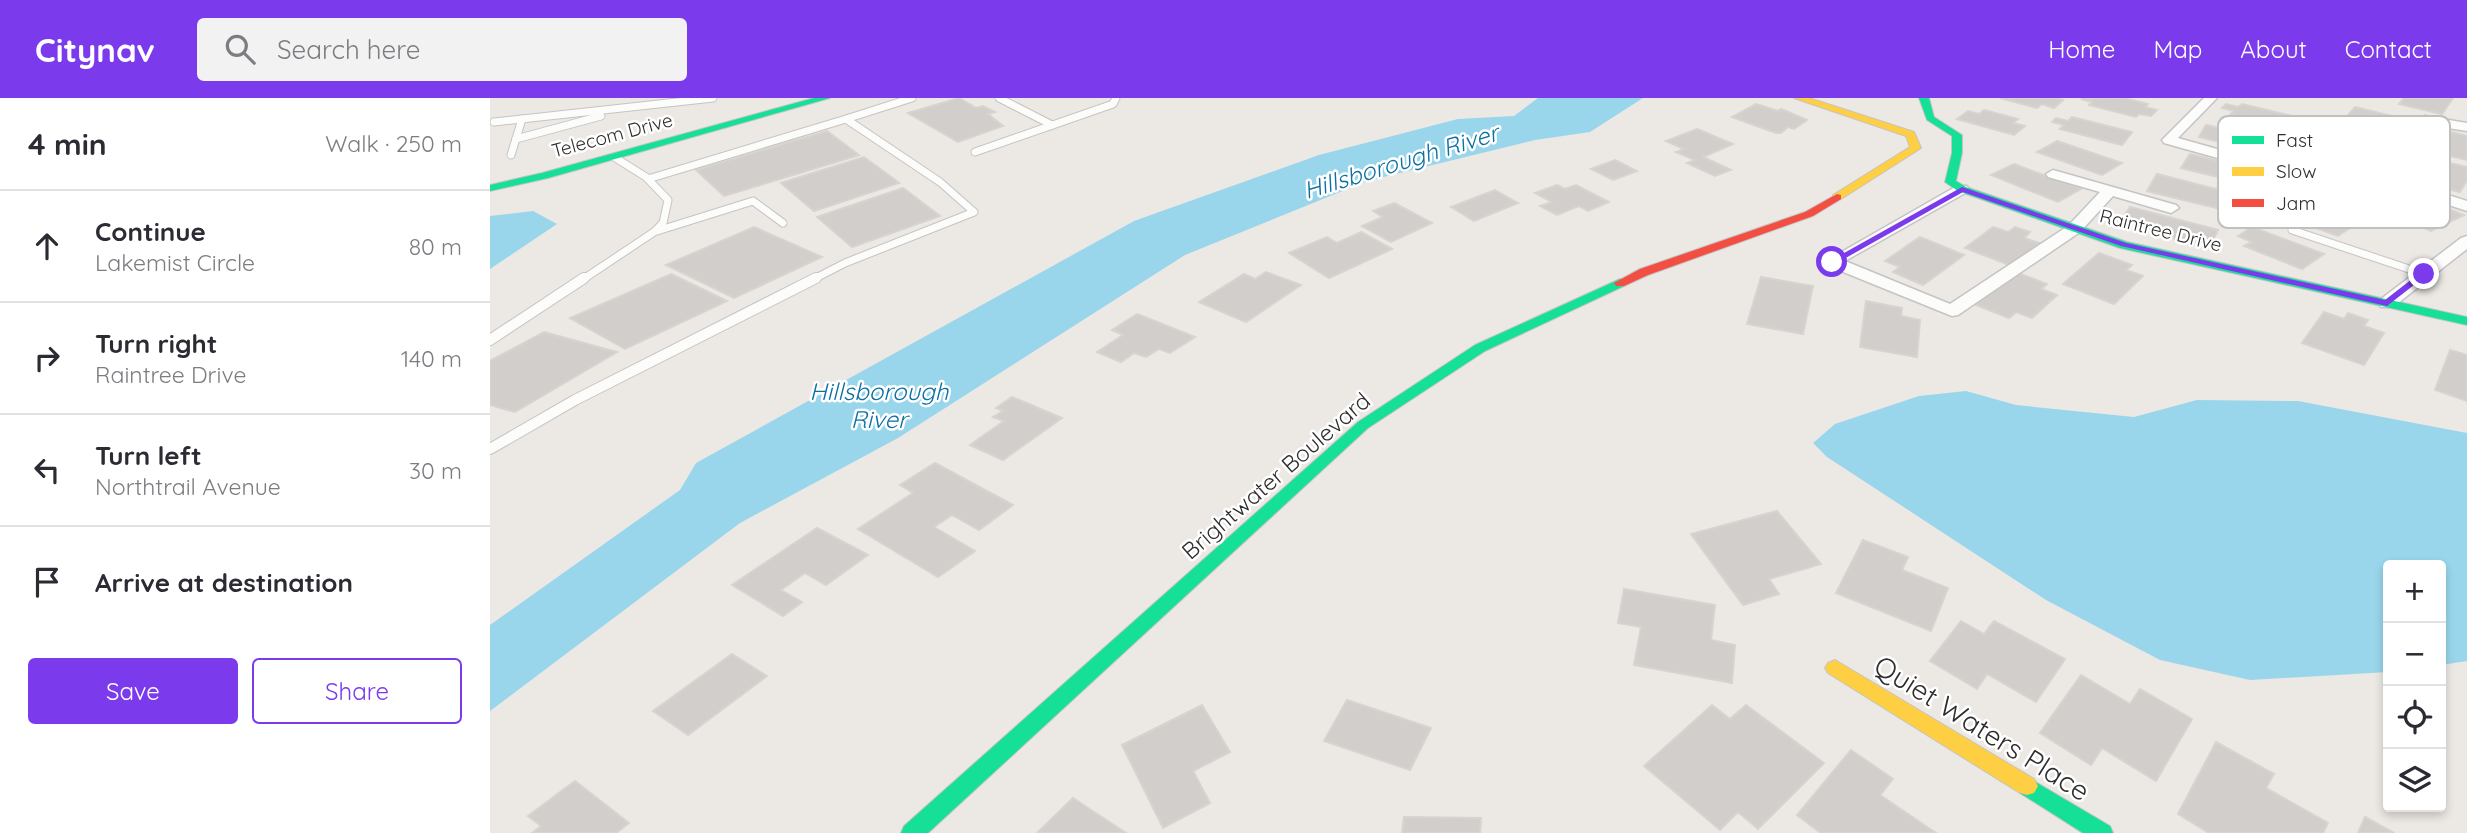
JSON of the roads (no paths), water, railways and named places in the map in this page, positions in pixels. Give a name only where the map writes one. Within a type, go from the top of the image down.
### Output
[{"type":"street","name":"Telecom Drive","points":[[490,188],[614,157],[825,98]]},
{"type":"street","name":"Brightwater Boulevard","points":[[912,833],[1363,425],[1480,348],[1644,272],[1809,214],[1916,148],[1910,134],[1799,98]]},
{"type":"street","points":[[1924,98],[1930,118],[1957,135],[1957,153],[1950,182],[1962,189]]},
{"type":"street","points":[[2211,98],[2169,140],[2218,154]]},
{"type":"street","points":[[2053,174],[2171,208]]},
{"type":"street","points":[[1962,189],[1832,262],[1952,311],[2074,229],[2110,190]]},
{"type":"street","name":"Raintree Drive","points":[[1962,189],[2124,245],[2467,321]]},
{"type":"street","points":[[2450,200],[2467,206]]},
{"type":"street","points":[[2387,303],[2467,241]]},
{"type":"street","name":"Quiet Waters Place","points":[[1835,668],[2102,833]]},
{"type":"lane","points":[[491,122],[713,98]]},
{"type":"lane","points":[[648,179],[912,98]]},
{"type":"lane","points":[[999,98],[1052,125]]},
{"type":"lane","points":[[975,152],[1113,104],[1116,98]]},
{"type":"lane","points":[[516,139],[635,107]]},
{"type":"lane","points":[[511,155],[522,119]]},
{"type":"lane","points":[[490,449],[575,400],[845,263],[974,212],[940,182],[846,119]]},
{"type":"lane","points":[[490,340],[654,232],[663,223],[668,200],[648,179],[614,157]]},
{"type":"lane","points":[[654,232],[753,201],[783,223]]},
{"type":"lane","points":[[2292,230],[2424,274]]},
{"type":"water","name":"Hillsborough River","points":[[1538,98],[1643,98],[1590,132],[1535,140],[1367,181],[1185,255],[898,438],[740,523],[490,711],[490,625],[680,490],[696,463],[1134,221],[1319,155],[1458,119],[1514,116]]},
{"type":"water","points":[[533,211],[557,224],[490,269],[490,216]]},
{"type":"water","points":[[1966,391],[2016,405],[2134,417],[2197,400],[2298,401],[2467,433],[2467,661],[2446,664],[2446,560],[2383,560],[2383,672],[2250,680],[2160,660],[2046,600],[1827,457],[1813,443],[1835,424],[1919,396]]}]
